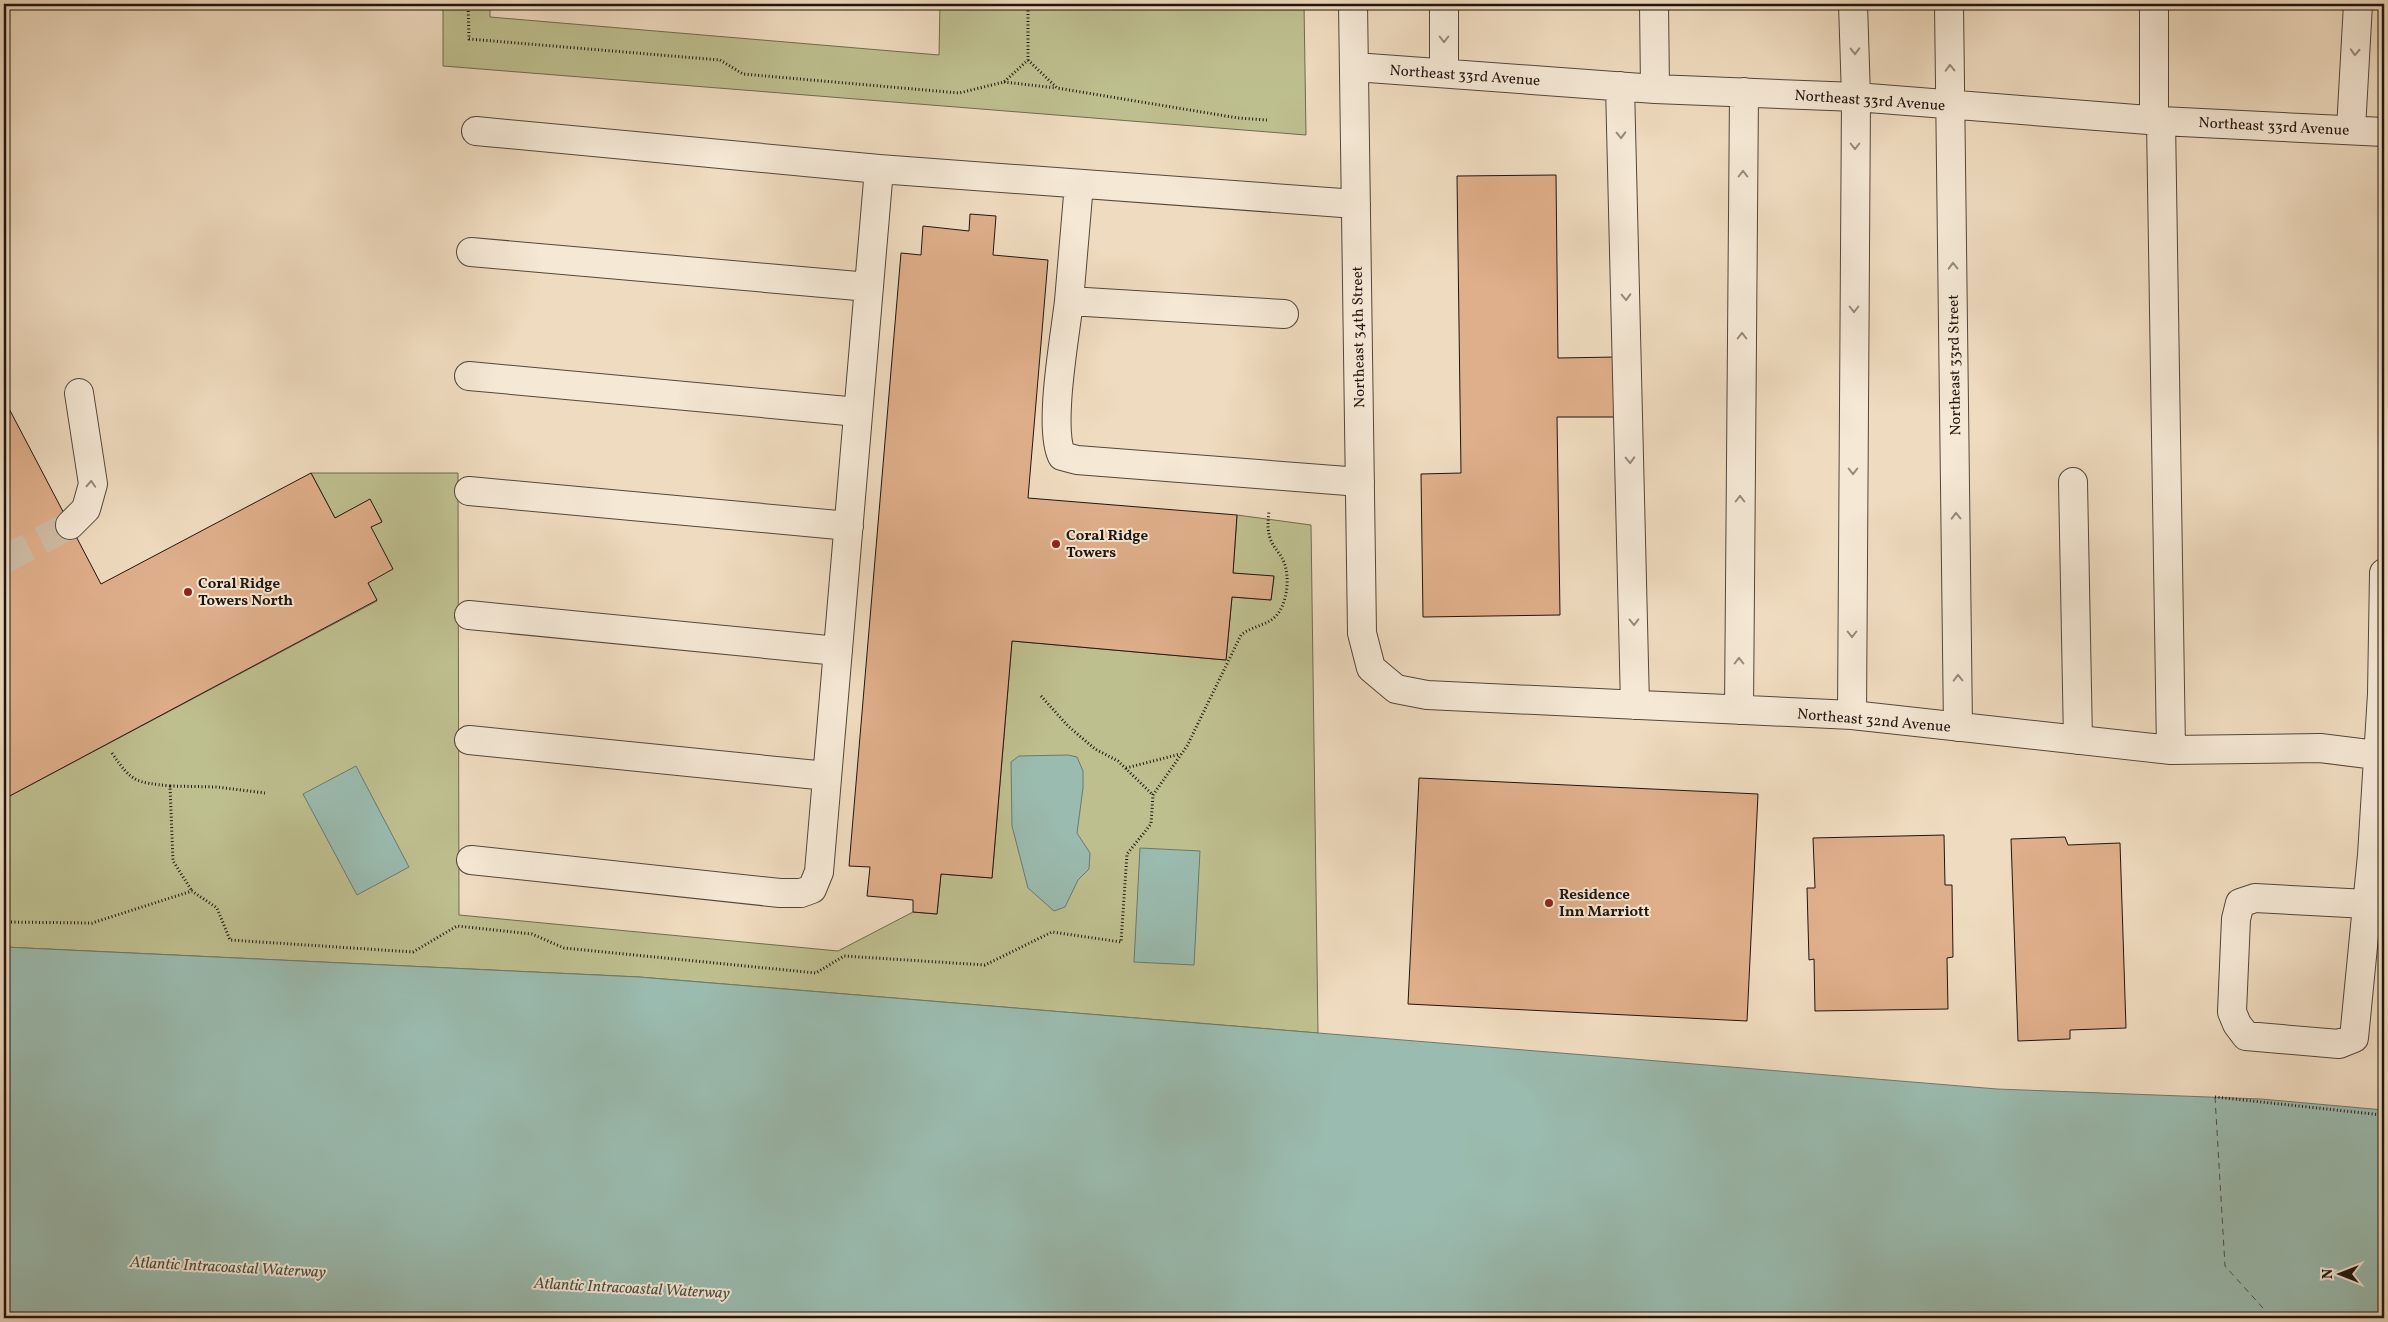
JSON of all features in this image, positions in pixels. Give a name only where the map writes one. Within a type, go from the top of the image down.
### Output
[{"type":"street","name":"Northeast 34th Street","points":[[1353,4],[1362,632],[1370,668]]},
{"type":"street","points":[[1444,4],[1444,73]]},
{"type":"street","points":[[1654,4],[1655,89]]},
{"type":"street","points":[[1852,715],[1856,97],[1853,4]]},
{"type":"street","name":"Northeast 33rd Street","points":[[1949,4],[1958,727]]},
{"type":"street","points":[[2154,4],[2171,750]]},
{"type":"street","points":[[2351,130],[2358,4]]},
{"type":"street","name":"Northeast 33rd Avenue","points":[[1355,67],[1655,89],[1856,97],[2158,121],[2384,132]]},
{"type":"street","points":[[1620,86],[1635,705]]},
{"type":"street","points":[[1739,710],[1744,92]]},
{"type":"street","points":[[476,131],[879,169],[1356,204]]},
{"type":"street","points":[[471,860],[801,893],[812,889],[818,872],[827,776],[879,169]]},
{"type":"street","points":[[1079,184],[1056,422],[1057,446],[1062,456],[1077,460],[1360,482]]},
{"type":"street","points":[[471,252],[869,287]]},
{"type":"street","points":[[1069,302],[1284,314]]},
{"type":"street","points":[[469,376],[858,412]]},
{"type":"street","points":[[70,525],[86,509],[93,484],[78,393]]},
{"type":"street","points":[[2073,482],[2078,740]]},
{"type":"street","points":[[469,491],[849,526]]},
{"type":"street","points":[[2367,904],[2255,898],[2240,903],[2236,919],[2232,1012],[2237,1024],[2246,1036],[2339,1044],[2354,1038],[2367,904],[2378,855],[2384,573]]},
{"type":"street","points":[[469,615],[838,651]]},
{"type":"street","name":"Northeast 32nd Avenue","points":[[1370,668],[1396,689],[1427,695],[1852,715],[2171,750],[2320,748],[2381,755]]},
{"type":"street","points":[[469,740],[827,776]]},
{"type":"path","points":[[468,4],[469,40],[720,60],[743,74],[959,93],[1004,82],[1057,88],[1238,118],[1267,120]]},
{"type":"path","points":[[1028,4],[1028,60],[1057,88]]},
{"type":"path","points":[[1004,82],[1028,60]]},
{"type":"path","points":[[170,786],[173,861],[192,891],[217,908],[230,940],[413,952],[457,926],[532,934],[564,948],[816,973],[844,956],[984,966],[1052,932],[1121,942],[1127,854],[1151,824],[1153,795],[1181,753],[1241,635],[1252,627],[1264,625],[1276,615],[1285,600],[1286,579],[1283,560],[1271,541],[1267,527],[1272,475]]},
{"type":"path","points":[[1040,696],[1068,726],[1094,749],[1118,761],[1153,795]]},
{"type":"path","points":[[112,753],[126,774],[142,782],[170,786],[217,787],[265,793]]},
{"type":"path","points":[[1125,768],[1181,753]]},
{"type":"path","points":[[4,922],[92,923],[192,891]]},
{"type":"path","points":[[2215,1097],[2383,1115],[2380,1073],[2384,1069]]},
{"type":"green space","points":[[443,4],[490,4],[490,17],[939,55],[940,4],[1304,4],[1306,135],[443,66]]},
{"type":"green space","points":[[311,473],[458,473],[459,915],[838,951],[913,912],[937,914],[941,874],[992,878],[1012,641],[1226,660],[1232,597],[1271,600],[1274,577],[1233,573],[1237,515],[1311,525],[1318,1033],[639,977],[4,947],[4,799],[377,601],[368,583],[371,527],[382,521],[370,500],[335,518]]},
{"type":"water","points":[[1068,755],[1077,757],[1083,771],[1083,788],[1077,833],[1090,853],[1089,869],[1078,880],[1065,907],[1054,911],[1028,888],[1012,826],[1011,762],[1019,756]]},
{"type":"water","points":[[356,766],[409,867],[357,895],[303,794]]},
{"type":"water","points":[[1140,848],[1200,851],[1194,965],[1134,962]]},
{"type":"water","name":"Atlantic Intracoastal Waterway","points":[[4,947],[639,977],[1997,1089],[2261,1099],[2384,1110],[2384,1318],[4,1318]]},
{"type":"building","points":[[1556,175],[1558,358],[1616,357],[1617,417],[1557,417],[1560,615],[1423,617],[1421,474],[1461,473],[1457,176]]},
{"type":"building","name":"Coral Ridge Towers","points":[[970,214],[996,216],[993,255],[1048,260],[1028,498],[1237,515],[1233,573],[1274,576],[1271,600],[1232,597],[1226,660],[1012,641],[992,878],[941,874],[937,914],[913,912],[913,900],[867,896],[870,867],[849,866],[901,253],[921,255],[923,226],[969,231]]},
{"type":"building","name":"Coral Ridge Towers North","points":[[4,399],[101,584],[311,473],[335,518],[370,499],[382,522],[371,527],[393,569],[368,583],[377,600],[4,799]]},
{"type":"building","points":[[1419,778],[1758,794],[1747,1021],[1408,1004]]},
{"type":"building","points":[[1944,835],[1945,885],[1952,885],[1953,957],[1947,958],[1948,1009],[1815,1011],[1814,959],[1809,960],[1807,888],[1815,888],[1813,838]]},
{"type":"building","points":[[2065,837],[2068,845],[2120,843],[2126,1028],[2070,1030],[2070,1039],[2018,1041],[2011,839]]},
{"type":"ferry route","points":[[2215,1097],[2225,1266],[2272,1318]]},
{"type":"tunnel","points":[[4,560],[70,525]]},
{"type":"place","name":"Coral Ridge Towers","points":[[1056,544]]},
{"type":"place","name":"Coral Ridge Towers North","points":[[188,592]]},
{"type":"place","name":"Residence Inn Marriott","points":[[1549,903]]}]
